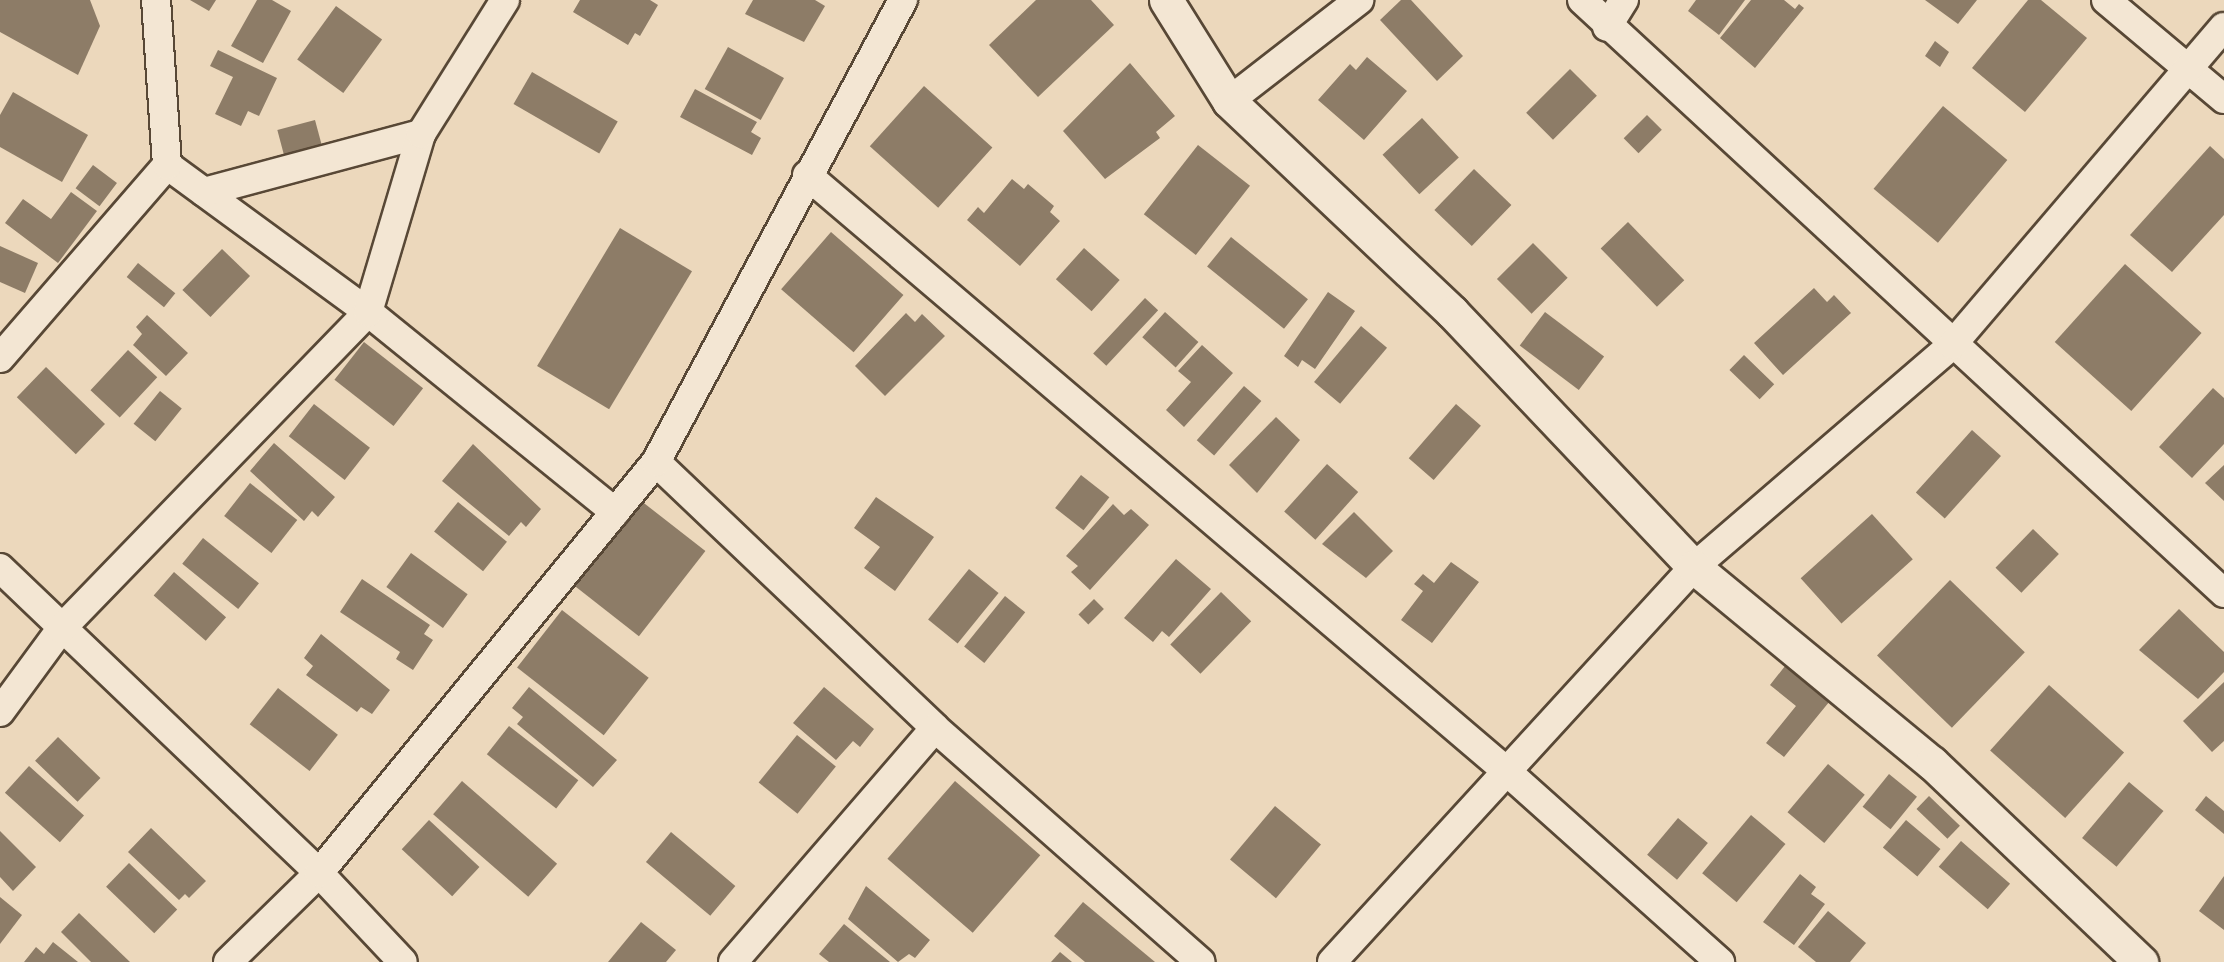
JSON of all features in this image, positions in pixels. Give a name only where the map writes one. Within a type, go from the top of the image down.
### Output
[{"type":"street","points":[[0,358],[168,165],[156,0]]},
{"type":"street","points":[[0,712],[61,629],[368,312],[421,134],[505,0]]},
{"type":"street","points":[[228,962],[319,873],[656,462],[807,175],[903,0]]},
{"type":"street","points":[[1166,0],[1229,100],[1452,312],[1694,567],[1932,763],[2141,962]]},
{"type":"street","points":[[1229,100],[1359,0]]},
{"type":"street","points":[[1582,0],[1607,27],[2224,593]]},
{"type":"street","points":[[1607,27],[1624,0]]},
{"type":"street","points":[[2106,0],[2191,68],[2224,99]]},
{"type":"street","points":[[1332,962],[1504,769],[1694,567],[1952,345],[2224,27]]},
{"type":"street","points":[[204,192],[421,134]]},
{"type":"street","points":[[168,165],[368,312],[615,512]]},
{"type":"street","points":[[807,175],[1504,769],[1720,962]]},
{"type":"street","points":[[656,462],[935,728],[1200,962]]},
{"type":"street","points":[[0,568],[61,629],[319,873],[403,962]]},
{"type":"street","points":[[733,962],[935,728]]},
{"type":"building","points":[[0,0],[90,0],[100,26],[78,75],[0,32]]},
{"type":"building","points":[[190,0],[216,0],[209,11]]},
{"type":"building","points":[[257,0],[272,0],[291,11],[263,63],[231,46]]},
{"type":"building","points":[[580,0],[650,0],[658,5],[640,36],[635,33],[628,45],[573,12]]},
{"type":"building","points":[[753,0],[815,0],[825,6],[804,42],[745,14]]},
{"type":"building","points":[[1036,0],[1091,0],[1114,25],[1038,97],[989,45]]},
{"type":"building","points":[[1401,0],[1411,0],[1463,56],[1437,81],[1380,20]]},
{"type":"building","points":[[1696,0],[1745,0],[1719,35],[1688,11]]},
{"type":"building","points":[[1751,0],[1784,0],[1795,9],[1799,4],[1804,8],[1755,68],[1720,38]]},
{"type":"building","points":[[1925,0],[1977,0],[1958,24]]},
{"type":"building","points":[[2028,0],[2041,0],[2087,38],[2025,112],[1972,68]]},
{"type":"building","points":[[336,6],[382,40],[343,93],[297,59]]},
{"type":"building","points":[[1935,41],[1949,52],[1940,67],[1925,56]]},
{"type":"building","points":[[728,47],[784,78],[761,120],[705,89]]},
{"type":"building","points":[[218,50],[277,78],[259,116],[248,111],[241,126],[215,114],[233,77],[210,66]]},
{"type":"building","points":[[1367,57],[1407,91],[1364,140],[1318,100],[1350,64],[1356,70]]},
{"type":"building","points":[[1130,63],[1175,116],[1156,132],[1160,138],[1105,179],[1063,131]]},
{"type":"building","points":[[1570,69],[1597,96],[1553,140],[1526,113]]},
{"type":"building","points":[[532,72],[618,122],[599,154],[514,104]]},
{"type":"building","points":[[924,86],[992,148],[938,208],[870,146]]},
{"type":"building","points":[[695,89],[757,122],[751,132],[761,138],[752,155],[680,117]]},
{"type":"building","points":[[13,92],[88,135],[62,182],[0,147],[0,115]]},
{"type":"building","points":[[1943,106],[2007,160],[1938,243],[1874,189]]},
{"type":"building","points":[[1647,115],[1662,130],[1639,153],[1624,138]]},
{"type":"building","points":[[1422,118],[1459,157],[1419,194],[1383,155]]},
{"type":"building","points":[[315,120],[322,146],[284,156],[277,130]]},
{"type":"building","points":[[1198,145],[1250,186],[1196,255],[1144,214]]},
{"type":"building","points":[[2210,146],[2224,159],[2224,215],[2172,272],[2130,235]]},
{"type":"building","points":[[93,165],[117,183],[100,206],[76,188]]},
{"type":"building","points":[[1474,169],[1511,205],[1472,246],[1434,210]]},
{"type":"building","points":[[1012,179],[1024,189],[1028,184],[1054,206],[1050,212],[1060,221],[1020,266],[967,220],[978,207],[984,213]]},
{"type":"building","points":[[71,192],[97,211],[58,263],[5,223],[23,199],[51,219]]},
{"type":"building","points":[[1628,222],[1684,280],[1657,307],[1601,248]]},
{"type":"building","points":[[620,228],[692,271],[609,409],[537,366]]},
{"type":"building","points":[[831,232],[903,295],[854,352],[781,289]]},
{"type":"building","points":[[1231,237],[1308,299],[1284,329],[1207,267]]},
{"type":"building","points":[[1533,243],[1568,278],[1532,314],[1497,279]]},
{"type":"building","points":[[0,246],[38,263],[25,293],[0,282]]},
{"type":"building","points":[[1084,248],[1120,280],[1092,311],[1056,279]]},
{"type":"building","points":[[222,249],[250,276],[210,317],[182,290]]},
{"type":"building","points":[[138,263],[175,293],[164,307],[127,277]]},
{"type":"building","points":[[2125,264],[2202,333],[2131,411],[2055,342]]},
{"type":"building","points":[[1814,288],[1827,302],[1834,295],[1851,313],[1783,375],[1754,343]]},
{"type":"building","points":[[1328,292],[1355,311],[1315,369],[1302,360],[1298,367],[1284,356]]},
{"type":"building","points":[[1145,298],[1158,310],[1106,366],[1093,354]]},
{"type":"building","points":[[1165,312],[1198,342],[1176,367],[1142,337]]},
{"type":"building","points":[[1545,312],[1604,357],[1579,390],[1520,346]]},
{"type":"building","points":[[906,313],[915,322],[922,314],[945,336],[885,396],[855,366]]},
{"type":"building","points":[[147,315],[188,353],[166,376],[133,345],[142,334],[136,327]]},
{"type":"building","points":[[1361,326],[1387,348],[1340,404],[1314,382]]},
{"type":"building","points":[[364,342],[423,388],[394,426],[334,380]]},
{"type":"building","points":[[1202,345],[1233,373],[1184,427],[1166,410],[1191,382],[1178,371]]},
{"type":"building","points":[[128,350],[157,377],[120,418],[90,390]]},
{"type":"building","points":[[1744,355],[1774,384],[1760,399],[1729,370]]},
{"type":"building","points":[[46,367],[105,424],[76,454],[17,397]]},
{"type":"building","points":[[1244,386],[1261,401],[1214,455],[1197,440]]},
{"type":"building","points":[[2213,388],[2224,398],[2224,444],[2192,478],[2159,447]]},
{"type":"building","points":[[160,391],[182,409],[155,441],[134,424]]},
{"type":"building","points":[[314,404],[370,448],[345,480],[289,436]]},
{"type":"building","points":[[1456,404],[1481,426],[1434,480],[1409,458]]},
{"type":"building","points":[[1276,417],[1300,440],[1257,493],[1229,465]]},
{"type":"building","points":[[1972,430],[2001,456],[1945,519],[1916,492]]},
{"type":"building","points":[[274,443],[335,497],[318,517],[312,511],[304,521],[250,471]]},
{"type":"building","points":[[473,444],[541,509],[526,527],[521,522],[509,536],[442,481]]},
{"type":"building","points":[[1327,464],[1358,492],[1315,540],[1284,512]]},
{"type":"building","points":[[2224,465],[2224,501],[2205,483]]},
{"type":"building","points":[[1081,475],[1109,497],[1084,530],[1055,508]]},
{"type":"building","points":[[250,483],[297,520],[271,553],[224,516]]},
{"type":"building","points":[[876,497],[934,537],[895,591],[864,568],[880,547],[854,528]]},
{"type":"building","points":[[640,500],[705,551],[639,636],[574,585]]},
{"type":"building","points":[[458,502],[507,542],[483,571],[434,532]]},
{"type":"building","points":[[1113,504],[1124,515],[1131,509],[1149,525],[1090,590],[1071,572],[1078,566],[1066,556]]},
{"type":"building","points":[[1354,512],[1393,551],[1366,578],[1322,544]]},
{"type":"building","points":[[1872,514],[1913,559],[1841,624],[1801,578]]},
{"type":"building","points":[[2033,529],[2059,554],[2021,593],[1995,568]]},
{"type":"building","points":[[203,538],[259,583],[238,609],[182,564]]},
{"type":"building","points":[[411,553],[468,594],[443,628],[386,587]]},
{"type":"building","points":[[1176,559],[1211,589],[1169,637],[1162,631],[1153,642],[1124,618]]},
{"type":"building","points":[[1451,562],[1479,582],[1432,643],[1401,620],[1423,591],[1414,584],[1423,574],[1434,583]]},
{"type":"building","points":[[969,569],[999,593],[958,643],[928,620]]},
{"type":"building","points":[[174,572],[226,617],[206,641],[154,595]]},
{"type":"building","points":[[362,579],[430,625],[424,634],[433,640],[413,670],[396,659],[400,652],[340,612]]},
{"type":"building","points":[[1950,580],[2025,652],[1952,728],[1877,656]]},
{"type":"building","points":[[1221,592],[1251,621],[1201,674],[1170,645]]},
{"type":"building","points":[[1005,596],[1025,612],[984,663],[964,647]]},
{"type":"building","points":[[1094,599],[1104,609],[1088,624],[1078,615]]},
{"type":"building","points":[[2179,609],[2224,652],[2224,672],[2198,699],[2139,650]]},
{"type":"building","points":[[562,610],[649,678],[604,735],[517,668]]},
{"type":"building","points":[[321,634],[390,690],[372,714],[361,707],[357,712],[306,675],[313,666],[304,658]]},
{"type":"building","points":[[1789,661],[1834,696],[1784,757],[1766,743],[1796,706],[1770,685]]},
{"type":"building","points":[[2224,682],[2224,741],[2212,752],[2183,721]]},
{"type":"building","points":[[2049,685],[2124,753],[2065,818],[1990,750]]},
{"type":"building","points":[[529,687],[617,760],[593,787],[517,724],[523,717],[512,708]]},
{"type":"building","points":[[824,687],[874,729],[860,747],[853,741],[836,760],[793,723]]},
{"type":"building","points":[[278,688],[338,735],[310,771],[250,724]]},
{"type":"building","points":[[509,726],[578,780],[556,809],[487,754]]},
{"type":"building","points":[[797,735],[836,766],[797,814],[759,782]]},
{"type":"building","points":[[58,737],[100,778],[78,802],[35,761]]},
{"type":"building","points":[[1828,764],[1865,795],[1824,843],[1788,812]]},
{"type":"building","points":[[29,766],[84,816],[60,842],[5,793]]},
{"type":"building","points":[[1889,774],[1917,797],[1891,829],[1863,807]]},
{"type":"building","points":[[462,781],[557,864],[528,897],[433,814]]},
{"type":"building","points":[[955,781],[1040,855],[973,933],[887,859]]},
{"type":"building","points":[[2129,782],[2163,811],[2117,867],[2082,838]]},
{"type":"building","points":[[1929,796],[1960,826],[1947,839],[1916,809]]},
{"type":"building","points":[[2206,796],[2224,811],[2224,834],[2195,810]]},
{"type":"building","points":[[1275,806],[1321,845],[1276,898],[1230,860]]},
{"type":"building","points":[[1751,815],[1785,844],[1737,902],[1702,873]]},
{"type":"building","points":[[1678,818],[1708,843],[1677,880],[1647,855]]},
{"type":"building","points":[[429,820],[479,867],[452,896],[402,849]]},
{"type":"building","points":[[1906,820],[1940,849],[1917,877],[1883,848]]},
{"type":"building","points":[[151,828],[206,881],[189,898],[185,894],[179,900],[128,852]]},
{"type":"building","points":[[0,831],[36,867],[13,891],[0,877]]},
{"type":"building","points":[[671,832],[735,886],[710,916],[646,862]]},
{"type":"building","points":[[1961,841],[2010,884],[1988,909],[1939,867]]},
{"type":"building","points":[[129,863],[177,910],[154,933],[106,887]]},
{"type":"building","points":[[1800,874],[1816,887],[1811,894],[1825,904],[1794,945],[1763,922]]},
{"type":"building","points":[[2224,876],[2224,930],[2199,911]]},
{"type":"building","points":[[866,886],[930,940],[915,958],[909,954],[898,962],[848,919]]},
{"type":"building","points":[[0,897],[22,915],[0,944]]},
{"type":"building","points":[[1083,902],[1155,962],[1085,962],[1054,936]]},
{"type":"building","points":[[1828,911],[1866,943],[1850,962],[1816,962],[1798,947]]},
{"type":"building","points":[[79,913],[130,962],[91,962],[61,932]]},
{"type":"building","points":[[641,922],[676,950],[666,962],[608,962]]},
{"type":"building","points":[[844,924],[890,962],[829,962],[819,954]]},
{"type":"building","points":[[53,942],[78,962],[24,962],[36,947],[44,954]]},
{"type":"building","points":[[1060,952],[1072,962],[1051,962]]}]
